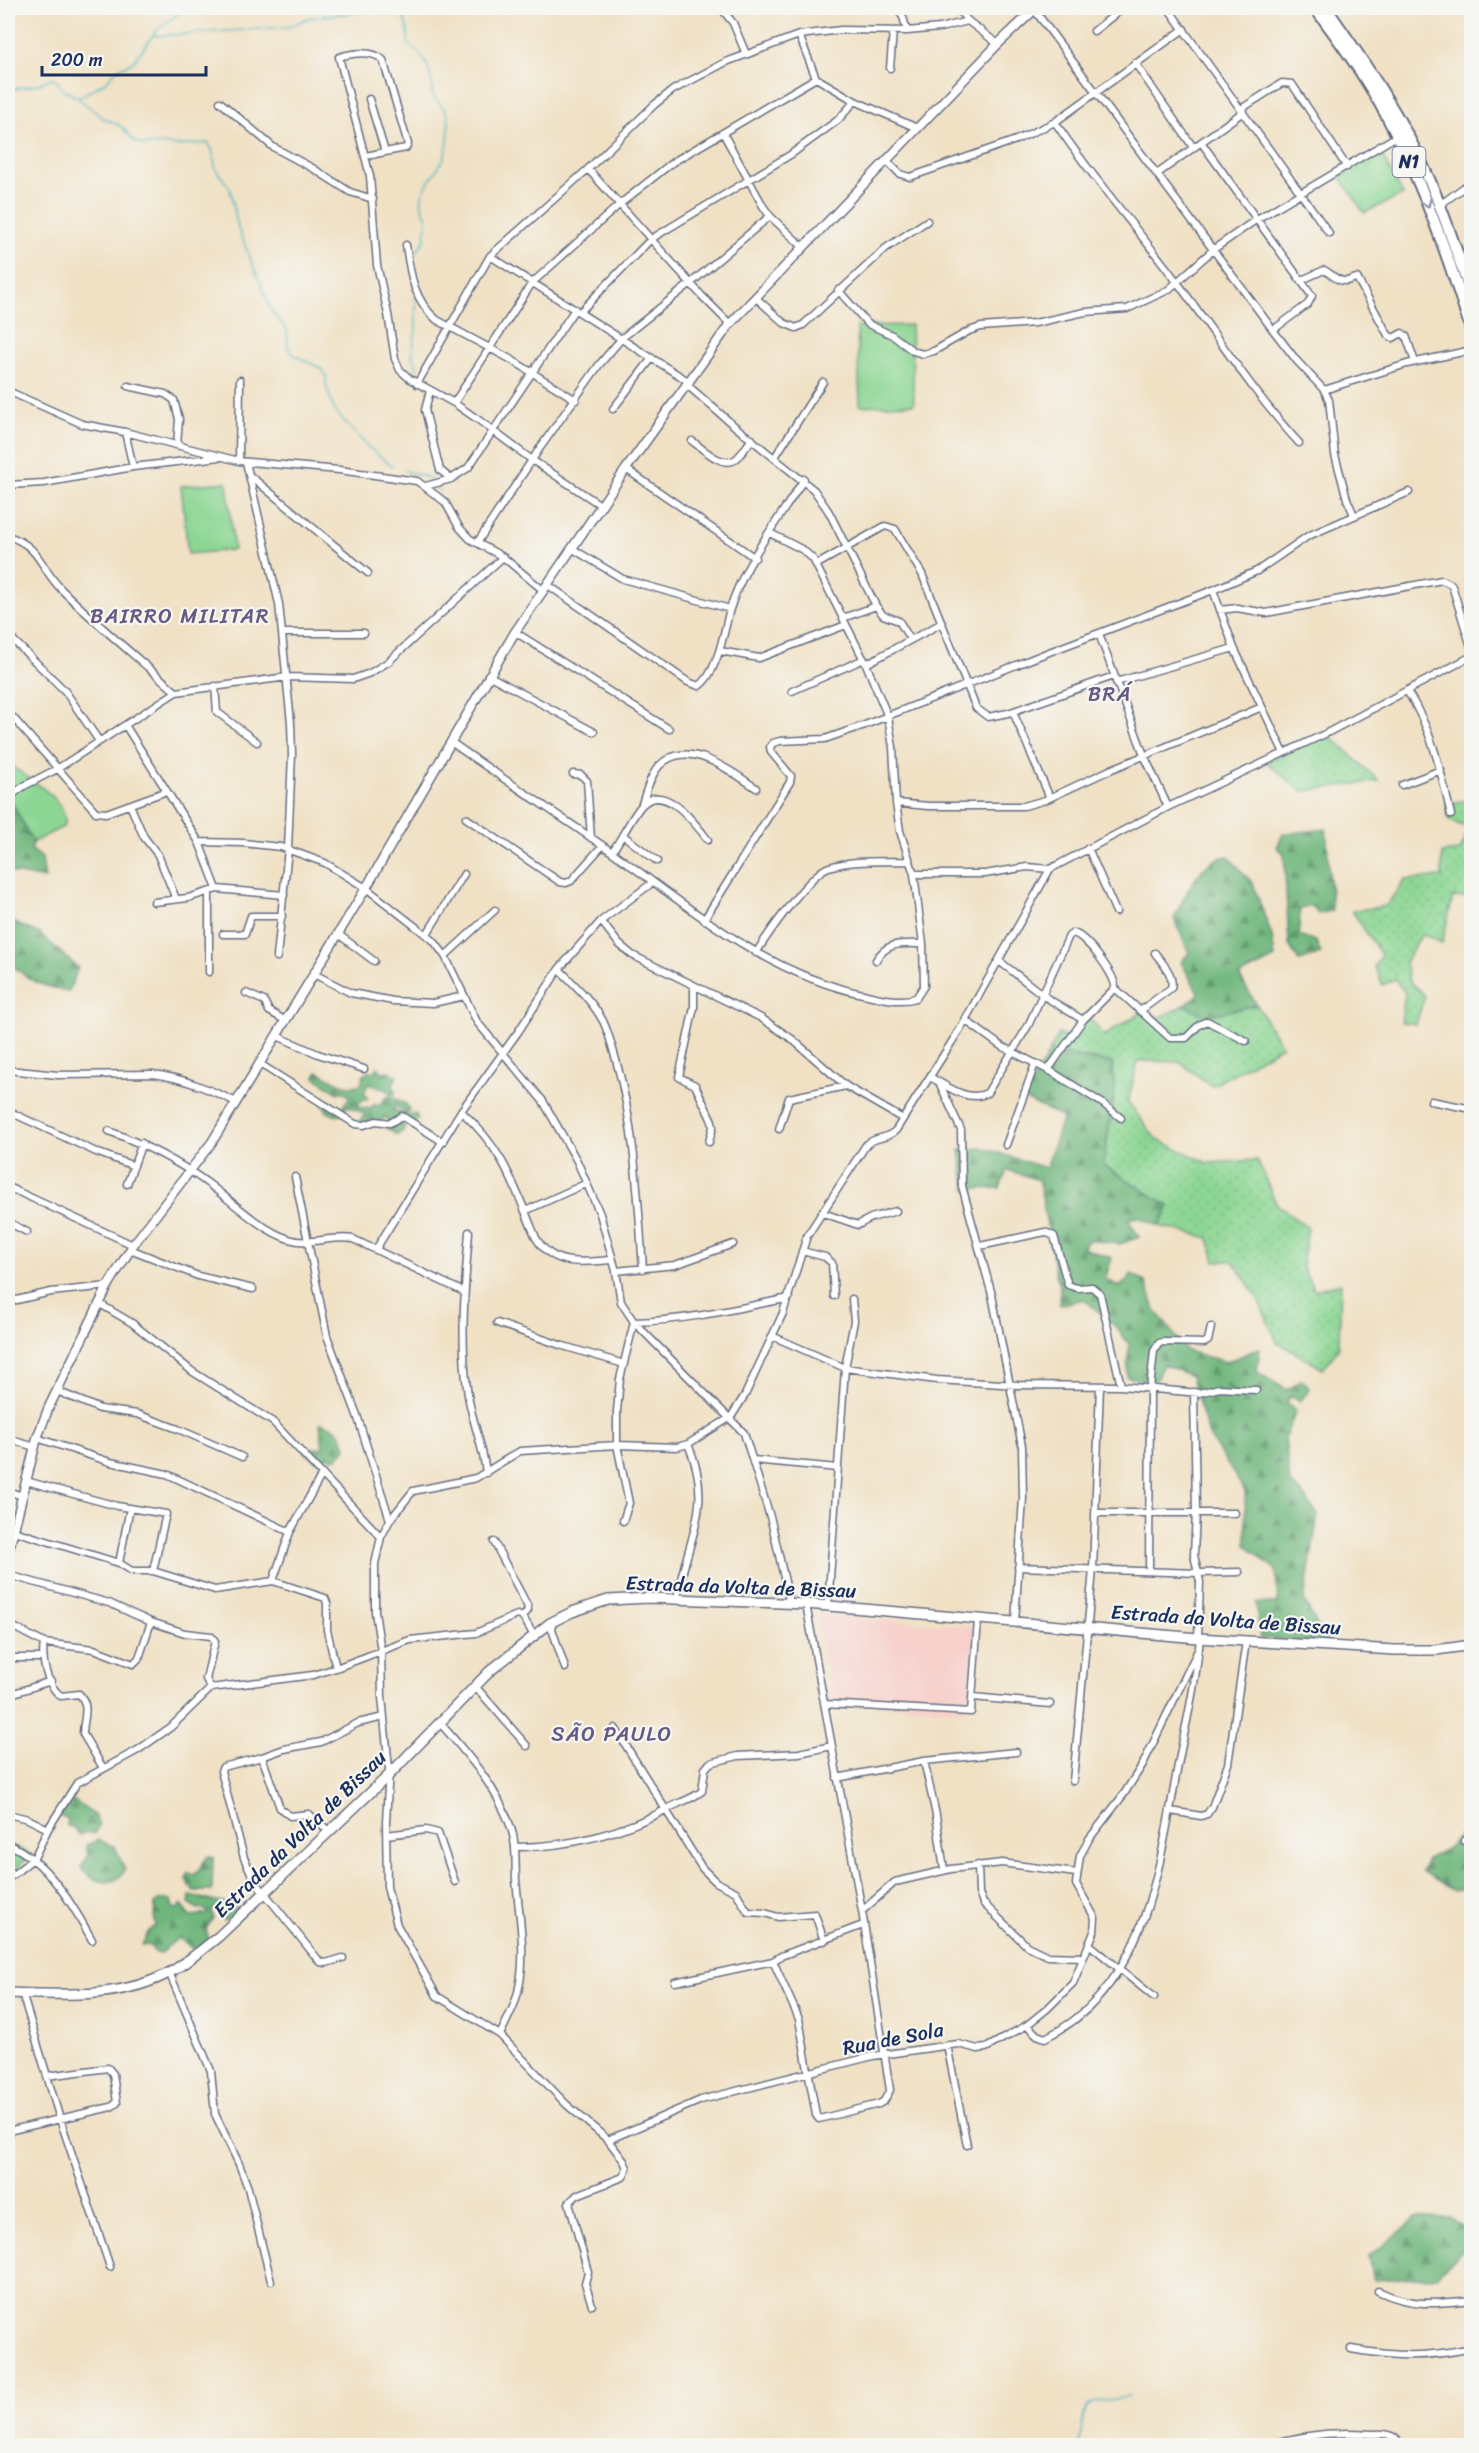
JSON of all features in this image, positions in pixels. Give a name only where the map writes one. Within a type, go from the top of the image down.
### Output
[{"type":"main road","name":"N1","points":[[1315,8],[1362,74],[1397,136],[1430,210],[1472,332]]},
{"type":"main road","name":"N1","points":[[1326,8],[1406,132],[1440,205],[1472,296]]},
{"type":"main road","name":"Estrada da Volta de Bissau","points":[[8,1993],[100,1992],[131,1987],[169,1972],[193,1958],[389,1775],[475,1686],[533,1635],[572,1612],[608,1600],[677,1598],[806,1604],[1199,1638],[1404,1650],[1436,1650],[1472,1645]]},
{"type":"street","points":[[721,8],[733,23],[746,54]]},
{"type":"street","points":[[896,8],[903,17],[907,31]]},
{"type":"street","points":[[957,8],[968,21],[998,44]]},
{"type":"street","points":[[8,1553],[37,1438],[108,1286],[131,1247],[191,1172],[260,1064],[366,888],[515,632],[626,469],[730,324],[1034,8],[1273,330],[1324,390],[1331,409],[1336,462],[1354,515]]},
{"type":"street","points":[[1094,31],[1123,8]]},
{"type":"street","points":[[1168,8],[1329,233]]},
{"type":"street","points":[[417,384],[489,256],[673,90],[705,71],[799,35],[842,30],[907,31],[940,28],[968,21]]},
{"type":"street","points":[[886,160],[900,174],[910,177],[1016,140],[1054,122],[1184,29]]},
{"type":"street","points":[[891,68],[893,31]]},
{"type":"street","points":[[799,35],[816,78],[855,101],[917,128]]},
{"type":"street","points":[[366,156],[406,148],[408,144],[383,60],[378,56],[364,54],[342,56],[339,57],[366,156],[373,199],[377,265],[395,358],[404,375],[454,403],[602,507]]},
{"type":"street","points":[[1135,63],[1194,147]]},
{"type":"street","points":[[454,403],[532,283],[666,166],[816,78]]},
{"type":"street","points":[[1157,174],[1282,83],[1292,84],[1347,167]]},
{"type":"street","points":[[369,99],[385,152]]},
{"type":"street","points":[[426,486],[451,479],[468,468],[532,372],[577,311],[651,239],[748,181],[832,125],[855,101]]},
{"type":"street","points":[[220,102],[273,147],[350,192],[373,199]]},
{"type":"street","points":[[1054,122],[1135,231],[1176,281],[1262,400],[1299,443]]},
{"type":"street","points":[[723,133],[748,181],[770,216],[803,247]]},
{"type":"street","points":[[838,290],[868,324],[892,335],[913,351],[923,354],[934,351],[969,331],[981,327],[1035,323],[1085,312],[1127,309],[1162,293],[1214,249],[1257,219],[1397,136]]},
{"type":"street","points":[[1201,142],[1310,291],[1311,300],[1273,330]]},
{"type":"street","points":[[8,161],[10,193],[8,212]]},
{"type":"street","points":[[588,169],[730,324]]},
{"type":"street","points":[[1440,205],[1472,181]]},
{"type":"street","points":[[477,543],[599,365],[622,338],[692,283],[770,216]]},
{"type":"street","points":[[755,297],[784,323],[796,328],[808,320],[886,248],[927,221]]},
{"type":"street","points":[[406,245],[410,273],[422,305],[437,321],[490,347],[576,400]]},
{"type":"street","points":[[489,256],[652,358],[687,383],[752,439],[804,479],[823,499],[876,606],[884,615],[899,621],[910,639]]},
{"type":"street","points":[[1302,280],[1324,270],[1336,279],[1345,281],[1353,277],[1357,279],[1388,335],[1393,338],[1402,333],[1406,336],[1415,362]]},
{"type":"street","points":[[1324,390],[1415,362],[1472,351]]},
{"type":"street","points":[[613,409],[652,358]]},
{"type":"street","points":[[240,380],[242,461],[249,475],[273,571],[283,633],[292,754],[288,849],[277,957]]},
{"type":"street","points":[[775,457],[823,382]]},
{"type":"street","points":[[128,386],[165,394],[174,400],[179,419],[177,445]]},
{"type":"street","points":[[8,391],[74,421],[223,457],[242,461],[409,478],[426,486],[445,502],[465,535],[503,557],[546,588],[694,685],[702,684],[720,651],[730,609],[755,558],[804,479]]},
{"type":"street","points":[[430,391],[425,410],[440,470],[451,479]]},
{"type":"street","points":[[125,432],[132,467]]},
{"type":"street","points":[[692,441],[721,461],[729,462],[736,459],[752,439]]},
{"type":"street","points":[[8,485],[44,483],[132,467],[223,457]]},
{"type":"street","points":[[626,469],[755,558]]},
{"type":"street","points":[[249,475],[368,573]]},
{"type":"street","points":[[704,920],[790,782],[791,776],[771,752],[770,747],[773,743],[825,739],[888,717],[1214,590],[1257,571],[1295,543],[1409,492]]},
{"type":"street","points":[[816,565],[885,526],[895,530],[922,574],[940,624],[976,708],[983,715],[993,717],[1115,679],[1234,648]]},
{"type":"street","points":[[451,742],[612,852],[704,920],[756,952],[808,977],[849,992],[885,999],[908,1000],[921,993],[924,986],[923,944],[914,874],[900,831],[893,747],[888,717],[865,662],[816,565],[808,554],[770,533]]},
{"type":"street","points":[[8,536],[32,550],[63,591],[176,692]]},
{"type":"street","points":[[573,549],[623,579],[730,609]]},
{"type":"street","points":[[8,798],[24,786],[57,770],[176,692],[287,677],[342,680],[362,676],[380,668],[503,557]]},
{"type":"street","points":[[1220,609],[1237,608],[1266,613],[1442,580],[1451,584],[1454,589],[1472,650]]},
{"type":"street","points":[[1214,590],[1234,648],[1284,753]]},
{"type":"street","points":[[720,651],[759,658],[876,606]]},
{"type":"street","points":[[792,691],[865,662],[940,624]]},
{"type":"street","points":[[515,632],[669,729]]},
{"type":"street","points":[[283,633],[364,633]]},
{"type":"street","points":[[1099,634],[1144,755],[1168,807]]},
{"type":"street","points":[[8,635],[65,691],[99,741]]},
{"type":"street","points":[[592,2305],[585,2283],[588,2272],[569,2203],[577,2195],[607,2184],[626,2173],[624,2161],[608,2140],[566,2103],[500,2035],[437,1996],[412,1954],[390,1905],[387,1887],[386,1835],[389,1775],[381,1651],[375,1612],[375,1564],[381,1537],[390,1520],[413,1491],[452,1484],[486,1473],[520,1451],[617,1445],[663,1448],[688,1444],[731,1417],[745,1395],[789,1298],[807,1236],[866,1145],[870,1141],[892,1135],[903,1119],[965,1020],[1050,869],[1168,807],[1407,692],[1472,656]]},
{"type":"street","points":[[488,675],[594,732]]},
{"type":"street","points":[[215,686],[217,712],[257,742]]},
{"type":"street","points":[[1407,692],[1425,723],[1441,770],[1451,815]]},
{"type":"street","points":[[896,803],[928,806],[1024,806],[1050,798],[1144,755],[1262,707]]},
{"type":"street","points":[[8,712],[96,813],[106,813],[167,791]]},
{"type":"street","points":[[1013,712],[1050,798]]},
{"type":"street","points":[[125,725],[200,842],[217,889]]},
{"type":"street","points":[[612,852],[642,804],[650,780],[659,766],[675,756],[687,755],[706,759],[727,768],[756,788]]},
{"type":"street","points":[[1402,785],[1441,770]]},
{"type":"street","points":[[573,774],[581,775],[587,780],[591,838]]},
{"type":"street","points":[[642,804],[650,800],[661,799],[675,805],[708,840]]},
{"type":"street","points":[[130,805],[144,837],[158,855],[176,899]]},
{"type":"street","points":[[466,818],[560,882],[571,881],[602,846]]},
{"type":"street","points":[[624,836],[657,861]]},
{"type":"street","points":[[200,842],[243,843],[288,849],[325,863],[366,888],[427,934],[445,956],[483,1031],[543,1101],[567,1141],[600,1214],[616,1271],[621,1302],[634,1322],[731,1417],[744,1433],[771,1520],[790,1604]]},
{"type":"street","points":[[1088,848],[1116,912]]},
{"type":"street","points":[[756,952],[820,871],[847,863],[908,861]]},
{"type":"street","points":[[914,874],[985,874],[1027,867],[1050,869]]},
{"type":"street","points":[[427,934],[464,874]]},
{"type":"street","points":[[376,1249],[461,1111],[532,1012],[559,969],[601,921],[652,883]]},
{"type":"street","points":[[154,902],[217,889],[284,895]]},
{"type":"street","points":[[208,972],[209,892]]},
{"type":"street","points":[[445,956],[495,910]]},
{"type":"street","points":[[223,934],[245,934],[251,916],[282,916]]},
{"type":"street","points":[[601,921],[619,944],[632,955],[694,987],[730,1002],[779,1029],[846,1086],[903,1119]]},
{"type":"street","points":[[930,1077],[965,1095],[981,1096],[992,1088],[1013,1053],[1069,936],[1073,933],[1085,940],[1114,978],[1115,988],[1170,1038],[1186,1038],[1199,1025],[1207,1021],[1246,1041]]},
{"type":"street","points":[[338,934],[374,961]]},
{"type":"street","points":[[876,960],[881,951],[891,945],[923,944]]},
{"type":"street","points":[[1140,1011],[1171,988],[1172,977],[1155,953]]},
{"type":"street","points":[[999,961],[1042,994],[1083,1020]]},
{"type":"street","points":[[559,969],[597,1011],[608,1034],[619,1072],[627,1104],[644,1269]]},
{"type":"street","points":[[314,974],[351,993],[393,1001],[433,1003],[464,996]]},
{"type":"street","points":[[694,987],[694,1007],[679,1077],[695,1085],[712,1120],[713,1126],[709,1142]]},
{"type":"street","points":[[1048,1070],[1083,1020],[1115,988]]},
{"type":"street","points":[[246,993],[265,1003],[269,1011],[286,1021]]},
{"type":"street","points":[[965,1020],[1013,1053],[1048,1070],[1102,1103],[1121,1118]]},
{"type":"street","points":[[277,1036],[364,1069]]},
{"type":"street","points":[[260,1064],[355,1124],[364,1125],[376,1121],[390,1123],[402,1116],[412,1120],[442,1142]]},
{"type":"street","points":[[1006,1145],[1035,1064]]},
{"type":"street","points":[[8,1070],[58,1075],[153,1074],[203,1087],[236,1102]]},
{"type":"street","points":[[939,1082],[961,1130],[962,1186],[992,1295],[1019,1425],[1024,1469],[1015,1622]]},
{"type":"street","points":[[779,1129],[789,1098],[846,1086]]},
{"type":"street","points":[[1431,1101],[1472,1109]]},
{"type":"street","points":[[8,1111],[96,1152],[134,1166]]},
{"type":"street","points":[[461,1111],[492,1143],[538,1243],[558,1260],[567,1262],[612,1260]]},
{"type":"street","points":[[109,1131],[142,1143],[191,1172],[281,1236],[308,1242],[346,1238],[376,1249],[464,1292]]},
{"type":"street","points":[[128,1184],[142,1143]]},
{"type":"street","points":[[295,1177],[329,1342],[357,1415],[390,1520]]},
{"type":"street","points":[[525,1211],[586,1183]]},
{"type":"street","points":[[8,1190],[198,1276],[253,1290]]},
{"type":"street","points":[[823,1213],[858,1226],[871,1218],[896,1211]]},
{"type":"street","points":[[8,1221],[27,1232]]},
{"type":"street","points":[[469,1232],[462,1330],[467,1391],[486,1473]]},
{"type":"street","points":[[980,1246],[1045,1232],[1054,1236],[1068,1285],[1077,1288],[1092,1287],[1100,1294],[1121,1386]]},
{"type":"street","points":[[616,1271],[683,1264],[734,1244]]},
{"type":"street","points":[[802,1251],[825,1257],[832,1263],[834,1296]]},
{"type":"street","points":[[8,1302],[51,1292],[108,1286]]},
{"type":"street","points":[[634,1322],[669,1321],[719,1314],[789,1298]]},
{"type":"street","points":[[828,1606],[845,1368],[854,1321],[852,1299]]},
{"type":"street","points":[[100,1304],[132,1323],[192,1372],[273,1422],[381,1537]]},
{"type":"street","points":[[623,1521],[629,1503],[617,1445],[618,1394],[634,1322]]},
{"type":"street","points":[[497,1323],[624,1364]]},
{"type":"street","points":[[1149,1571],[1150,1389],[1154,1351],[1163,1342],[1204,1343],[1208,1341],[1211,1328]]},
{"type":"street","points":[[772,1336],[845,1368],[937,1380],[1121,1386],[1194,1392],[1206,1392],[1219,1388],[1256,1390]]},
{"type":"street","points":[[1073,1781],[1093,1570],[1100,1386]]},
{"type":"street","points":[[57,1391],[100,1409],[136,1414],[167,1425],[242,1457]]},
{"type":"street","points":[[1027,2025],[1042,2037],[1056,2032],[1092,2004],[1118,1969],[1140,1931],[1146,1915],[1171,1811],[1191,1707],[1199,1648],[1200,1582],[1194,1555],[1196,1512],[1194,1392]]},
{"type":"street","points":[[37,1438],[110,1462],[167,1474],[290,1532]]},
{"type":"street","points":[[8,1439],[35,1448]]},
{"type":"street","points":[[677,1598],[701,1502],[699,1472],[688,1444]]},
{"type":"street","points":[[753,1460],[838,1468]]},
{"type":"street","points":[[273,1581],[290,1532],[322,1474]]},
{"type":"street","points":[[26,1481],[130,1508],[166,1514],[153,1571]]},
{"type":"street","points":[[8,1491],[22,1496]]},
{"type":"street","points":[[119,1563],[130,1508]]},
{"type":"street","points":[[1096,1513],[1235,1514]]},
{"type":"street","points":[[14,1531],[119,1563],[132,1571],[153,1571],[215,1590],[273,1581],[325,1598],[327,1630],[336,1668]]},
{"type":"street","points":[[494,1542],[527,1605],[528,1610],[523,1617]]},
{"type":"street","points":[[1018,1567],[1198,1574],[1239,1572]]},
{"type":"street","points":[[8,1575],[109,1603],[151,1622],[185,1633],[214,1638],[206,1679],[211,1688]]},
{"type":"street","points":[[773,1961],[795,2006],[810,2074],[816,2115],[819,2120],[884,2101],[890,2090],[885,2054],[862,1911],[806,1604]]},
{"type":"street","points":[[8,1879],[34,1858],[48,1829],[77,1783],[138,1750],[171,1727],[211,1688],[313,1675],[410,1640],[476,1633],[517,1615],[523,1617],[533,1635]]},
{"type":"street","points":[[825,1704],[966,1714],[971,1712],[978,1620]]},
{"type":"street","points":[[8,1624],[44,1643],[94,1648],[133,1664],[139,1658],[151,1622]]},
{"type":"street","points":[[550,1623],[565,1668]]},
{"type":"street","points":[[1171,1811],[1201,1816],[1208,1814],[1212,1807],[1229,1762],[1246,1641]]},
{"type":"street","points":[[44,1643],[42,1658],[56,1692],[61,1696],[79,1694],[82,1698],[87,1714],[83,1734],[103,1768]]},
{"type":"street","points":[[862,1911],[895,1882],[944,1870],[1002,1863],[1076,1873],[1080,1856],[1089,1839],[1143,1764],[1199,1648]]},
{"type":"street","points":[[8,1658],[42,1658]]},
{"type":"street","points":[[8,1695],[51,1681]]},
{"type":"street","points":[[475,1686],[527,1746]]},
{"type":"street","points":[[973,1697],[1050,1704]]},
{"type":"street","points":[[343,1958],[326,1963],[320,1962],[263,1894],[244,1858],[221,1771],[223,1767],[284,1749],[321,1742],[358,1723],[384,1717]]},
{"type":"street","points":[[440,1723],[468,1755],[493,1791],[510,1825],[517,1847],[516,1872],[522,1941],[521,1978],[515,2001],[500,2035]]},
{"type":"street","points":[[615,1728],[702,1868],[716,1882],[736,1892],[748,1912],[765,1913],[778,1917],[815,1914],[824,1941]]},
{"type":"street","points":[[517,1847],[551,1847],[619,1831],[667,1810],[702,1791],[705,1769],[710,1763],[738,1756],[799,1754],[832,1746]]},
{"type":"street","points":[[837,1778],[924,1761],[1016,1752]]},
{"type":"street","points":[[262,1757],[280,1808],[290,1816],[309,1814],[329,1831]]},
{"type":"street","points":[[924,1761],[936,1815],[944,1870]]},
{"type":"street","points":[[8,1814],[48,1829]]},
{"type":"street","points":[[386,1835],[426,1830],[438,1833],[455,1882]]},
{"type":"street","points":[[1464,1841],[1472,1838]]},
{"type":"street","points":[[8,1844],[34,1858],[77,1912],[92,1940]]},
{"type":"street","points":[[978,1865],[979,1893],[983,1903],[1027,1946],[1048,1956],[1083,1957]]},
{"type":"street","name":"Rua de Sola","points":[[608,2140],[701,2100],[885,2054],[947,2045],[964,2044],[978,2049],[986,2048],[1027,2025],[1073,1983],[1094,1932],[1095,1918],[1078,1891],[1076,1873]]},
{"type":"street","points":[[675,1982],[773,1961],[863,1926]]},
{"type":"street","points":[[1089,1944],[1154,1997]]},
{"type":"street","points":[[169,1972],[211,2071],[215,2114],[248,2188],[271,2281]]},
{"type":"street","points":[[22,1994],[60,2119],[110,2267]]},
{"type":"street","points":[[947,2045],[967,2145]]},
{"type":"street","points":[[8,2131],[117,2103],[113,2074],[108,2068],[47,2076]]},
{"type":"street","points":[[1378,2291],[1409,2303],[1472,2300]]},
{"type":"street","points":[[1351,2349],[1405,2356],[1443,2354],[1472,2348]]},
{"type":"street","points":[[1266,2445],[1308,2435],[1351,2432],[1390,2435],[1397,2440],[1397,2445]]},
{"type":"shaded area","points":[[816,1615],[978,1627],[968,1711],[834,1700]]},
{"type":"green space","points":[[1380,151],[1403,195],[1364,213],[1340,176]]},
{"type":"green space","points":[[911,325],[914,404],[860,406],[857,326]]},
{"type":"green space","points":[[227,482],[234,550],[188,554],[181,486]]},
{"type":"green space","points":[[1327,733],[1379,781],[1302,791],[1266,762]]},
{"type":"green space","points":[[8,763],[53,798],[60,806],[65,826],[33,842],[8,795]]},
{"type":"green space","points":[[1471,800],[1471,898],[1453,897],[1442,943],[1422,934],[1405,962],[1409,981],[1425,996],[1416,1024],[1401,1022],[1405,993],[1395,979],[1383,985],[1374,966],[1382,956],[1352,911],[1386,906],[1405,880],[1442,877],[1442,853],[1460,851],[1469,828],[1449,821],[1446,803]]},
{"type":"green space","points":[[12,804],[33,842],[31,849],[42,858],[45,879],[8,872],[8,809]]},
{"type":"green space","points":[[1326,829],[1332,911],[1318,914],[1313,906],[1300,909],[1299,935],[1316,941],[1321,954],[1299,961],[1289,945],[1284,854],[1277,847],[1283,834]]},
{"type":"green space","points":[[1228,856],[1253,884],[1272,936],[1275,958],[1239,976],[1257,1005],[1205,1016],[1185,1005],[1199,994],[1181,962],[1189,953],[1174,919],[1188,890],[1201,871],[1218,859]]},
{"type":"green space","points":[[8,920],[40,934],[78,968],[69,991],[36,982],[8,961]]},
{"type":"green space","points":[[1185,1005],[1205,1016],[1257,1005],[1282,1046],[1212,1086],[1179,1062],[1138,1061],[1128,1102],[1156,1139],[1208,1163],[1257,1160],[1277,1205],[1308,1228],[1302,1266],[1314,1290],[1341,1283],[1339,1348],[1323,1369],[1277,1342],[1257,1297],[1233,1261],[1215,1261],[1209,1238],[1159,1226],[1169,1206],[1103,1165],[1115,1091],[1112,1063],[1050,1051],[1059,1034],[1071,1040],[1089,1017],[1104,1036],[1145,1010],[1159,1018]]},
{"type":"green space","points":[[1050,1051],[1112,1063],[1115,1091],[1103,1165],[1169,1206],[1159,1226],[1138,1217],[1128,1219],[1139,1237],[1120,1244],[1088,1240],[1083,1248],[1112,1258],[1105,1279],[1120,1287],[1132,1274],[1146,1282],[1155,1310],[1187,1351],[1226,1362],[1260,1348],[1257,1372],[1287,1390],[1302,1380],[1310,1389],[1300,1401],[1290,1396],[1287,1404],[1296,1411],[1285,1437],[1290,1483],[1300,1491],[1318,1515],[1304,1601],[1323,1636],[1333,1644],[1260,1638],[1256,1603],[1278,1604],[1276,1570],[1246,1545],[1245,1491],[1209,1436],[1191,1376],[1163,1364],[1155,1383],[1127,1377],[1129,1344],[1117,1328],[1084,1299],[1060,1305],[1060,1286],[1039,1180],[1007,1170],[1000,1188],[966,1189],[960,1150],[983,1148],[1046,1168],[1063,1117],[1023,1099]]},
{"type":"green space","points":[[378,1067],[382,1072],[389,1071],[397,1077],[393,1084],[395,1094],[368,1084],[364,1093],[368,1099],[359,1102],[358,1107],[371,1109],[374,1104],[382,1105],[384,1099],[390,1096],[406,1104],[409,1110],[406,1113],[396,1106],[393,1110],[406,1115],[416,1114],[418,1120],[413,1123],[405,1121],[404,1130],[397,1135],[383,1126],[391,1123],[385,1117],[380,1122],[358,1123],[365,1114],[347,1106],[342,1114],[337,1116],[327,1112],[323,1104],[328,1101],[333,1103],[335,1110],[342,1108],[350,1096],[342,1091],[338,1093],[315,1077],[318,1072],[344,1085],[355,1086],[361,1084],[364,1075],[369,1071],[375,1072]]},
{"type":"green space","points":[[320,1423],[338,1431],[346,1448],[337,1458],[332,1459],[328,1456],[319,1462],[304,1452],[305,1449],[323,1448]]},
{"type":"green space","points":[[73,1800],[94,1815],[99,1825],[94,1834],[86,1832],[80,1835],[73,1827],[67,1826],[68,1819],[59,1816],[67,1802]]},
{"type":"green space","points":[[1471,1820],[1471,1886],[1455,1891],[1422,1871],[1427,1859],[1450,1847]]},
{"type":"green space","points":[[99,1840],[115,1847],[125,1870],[116,1880],[103,1882],[97,1880],[85,1873],[81,1867],[88,1856],[86,1845]]},
{"type":"green space","points":[[8,1844],[30,1854],[8,1879]]},
{"type":"green space","points":[[208,1856],[213,1857],[212,1891],[195,1891],[189,1887],[186,1879],[189,1873],[195,1875]]},
{"type":"green space","points":[[190,1896],[231,1904],[233,1908],[244,1909],[237,1917],[223,1920],[219,1910],[212,1910],[213,1918],[206,1929],[209,1941],[197,1951],[178,1938],[161,1953],[156,1953],[149,1945],[142,1945],[149,1931],[156,1926],[155,1904],[161,1900],[171,1900],[173,1908],[178,1909],[182,1904],[190,1916],[207,1914],[208,1911],[189,1904]]},
{"type":"green space","points":[[1416,2218],[1452,2218],[1471,2234],[1471,2241],[1437,2276],[1374,2280],[1368,2257]]},
{"type":"waterway","points":[[8,90],[36,85],[52,78],[62,89],[78,98],[107,81],[116,70],[133,62],[158,29],[185,8]]},
{"type":"waterway","points":[[155,36],[289,27],[308,18],[386,8]]},
{"type":"waterway","points":[[401,8],[408,31],[408,44],[424,59],[430,72],[432,94],[445,110],[449,121],[444,158],[423,194],[423,209],[427,217],[425,240],[412,258],[412,262]]},
{"type":"waterway","points":[[78,98],[103,118],[121,126],[135,142],[144,145],[178,146],[208,143],[212,149],[216,170],[230,188],[238,228],[272,312],[287,330],[288,348],[294,355],[322,369],[326,376],[326,385],[334,410],[367,446],[392,466]]},
{"type":"waterway","points":[[416,297],[416,329],[412,356],[418,369]]},
{"type":"waterway","points":[[405,471],[424,476],[432,481]]},
{"type":"waterway","points":[[435,485],[440,492]]},
{"type":"waterway","points":[[1079,2446],[1083,2419],[1089,2406],[1102,2401],[1130,2397]]},
{"type":"district","name":"BAIRRO MILITAR","points":[[180,616]]},
{"type":"district","name":"BRÁ","points":[[1110,694]]},
{"type":"district","name":"SÃO PAULO","points":[[612,1734]]}]
